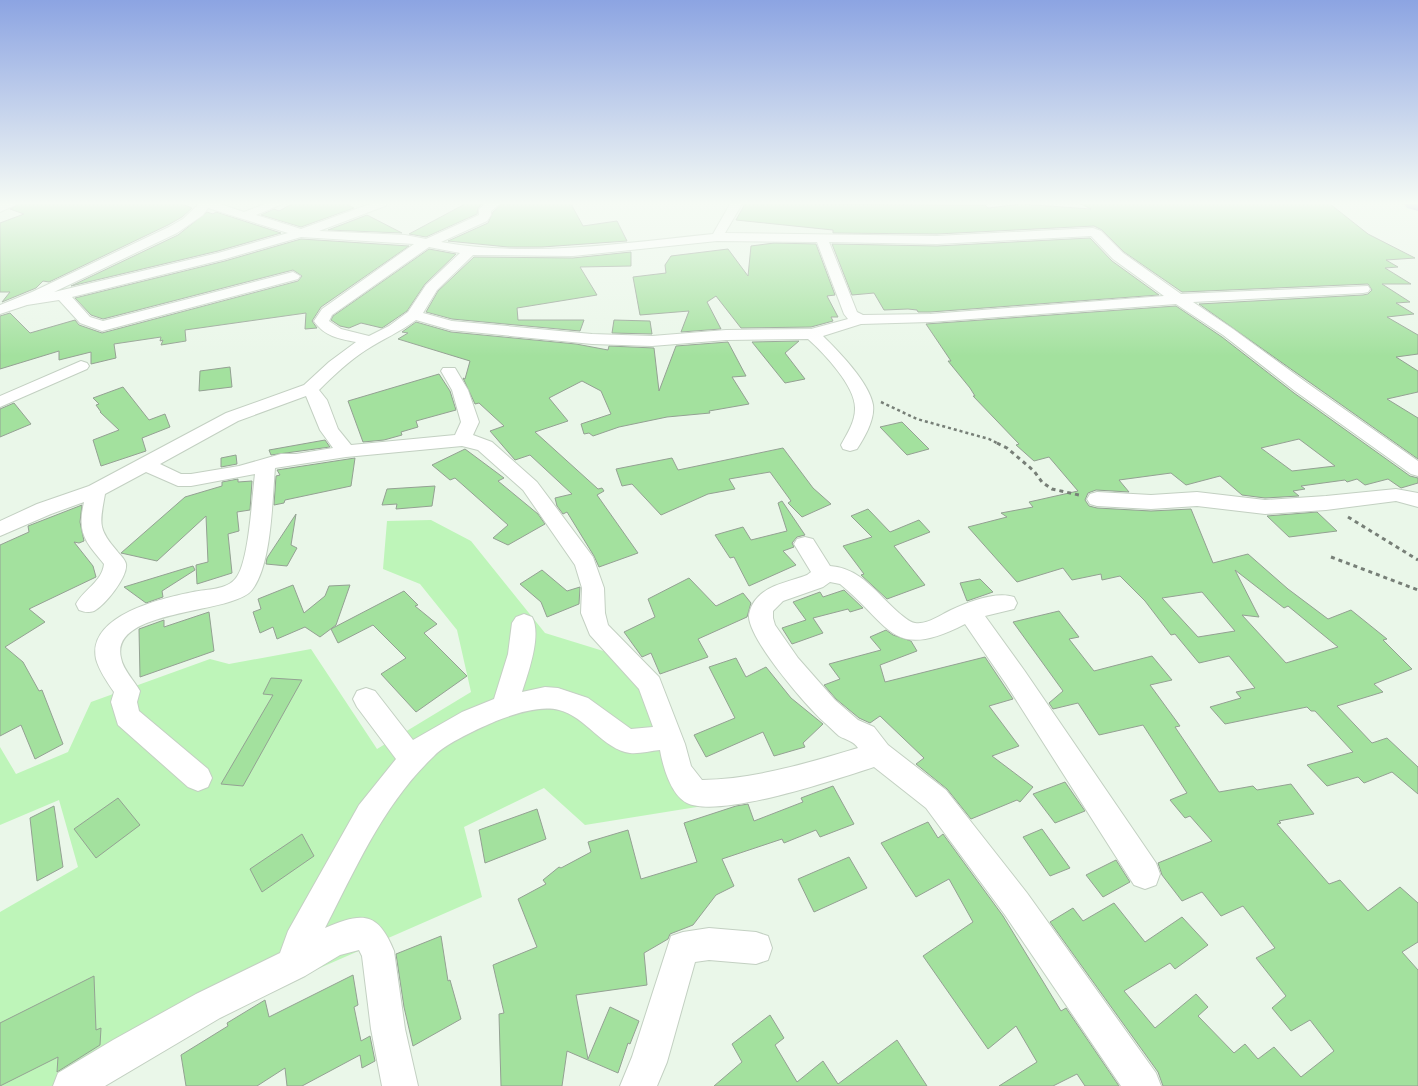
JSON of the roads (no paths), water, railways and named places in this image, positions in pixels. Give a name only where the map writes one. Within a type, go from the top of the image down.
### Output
[{"type":"street","points":[[28,301],[118,255]]},
{"type":"street","points":[[0,310],[28,301],[62,295],[168,267],[225,255]]},
{"type":"street","points":[[371,341],[333,331],[324,326],[321,321],[327,312],[407,255]]},
{"type":"street","points":[[0,529],[44,509],[96,492],[147,466],[232,417],[310,389],[335,364],[394,329],[414,314],[431,288],[467,255]]},
{"type":"street","points":[[828,255],[851,314],[860,320]]},
{"type":"street","points":[[1119,255],[1127,263],[1228,332],[1302,388],[1418,470]]},
{"type":"street","points":[[62,295],[84,320],[102,326],[293,276]]},
{"type":"street","points":[[414,314],[451,325],[474,328],[592,339],[652,341],[726,335],[812,334],[860,320],[930,318],[1221,295],[1363,289]]},
{"type":"street","points":[[812,334],[830,352],[855,385],[864,404],[863,419],[850,446]]},
{"type":"street","points":[[0,402],[81,366]]},
{"type":"street","points":[[449,371],[460,390],[470,422],[462,440]]},
{"type":"street","points":[[310,389],[318,400],[330,430],[346,451]]},
{"type":"street","points":[[147,466],[178,480],[191,480],[222,476],[280,460],[296,460],[346,451],[462,440],[474,441],[485,446],[530,486],[585,564],[593,588],[593,614],[598,629],[650,684],[669,738],[678,772],[695,794],[721,794],[786,780],[878,754]]},
{"type":"street","points":[[198,778],[127,717],[124,702],[127,690],[108,656],[109,642],[121,629],[136,618],[154,610],[228,593],[241,586],[248,578],[254,564],[266,465]]},
{"type":"street","points":[[87,604],[111,579],[116,569],[115,563],[91,533],[90,523],[96,492]]},
{"type":"street","points":[[1097,499],[1151,502],[1197,499],[1265,507],[1326,503],[1396,495],[1418,500]]},
{"type":"street","points":[[805,544],[824,574]]},
{"type":"street","points":[[1006,603],[969,612],[926,631],[909,631],[873,605],[851,580],[840,575],[824,574],[815,581],[775,595],[762,609],[761,618],[764,628],[790,665],[826,708],[849,728],[865,735],[878,754],[936,799],[1016,904],[1143,1086]]},
{"type":"street","points":[[969,612],[1015,677],[1145,874]]},
{"type":"street","points":[[505,706],[524,634],[524,623]]},
{"type":"street","points":[[292,964],[300,943],[369,815],[412,759],[425,746],[471,720],[505,706],[545,698],[558,698],[579,706],[629,741],[669,738]]},
{"type":"street","points":[[366,699],[412,759]]},
{"type":"street","points":[[71,1086],[140,1043],[241,988],[292,964],[336,940],[356,933],[367,934],[378,951],[388,1029],[400,1086]]},
{"type":"street","points":[[638,1086],[649,1062],[682,948],[709,944],[756,948]]}]
